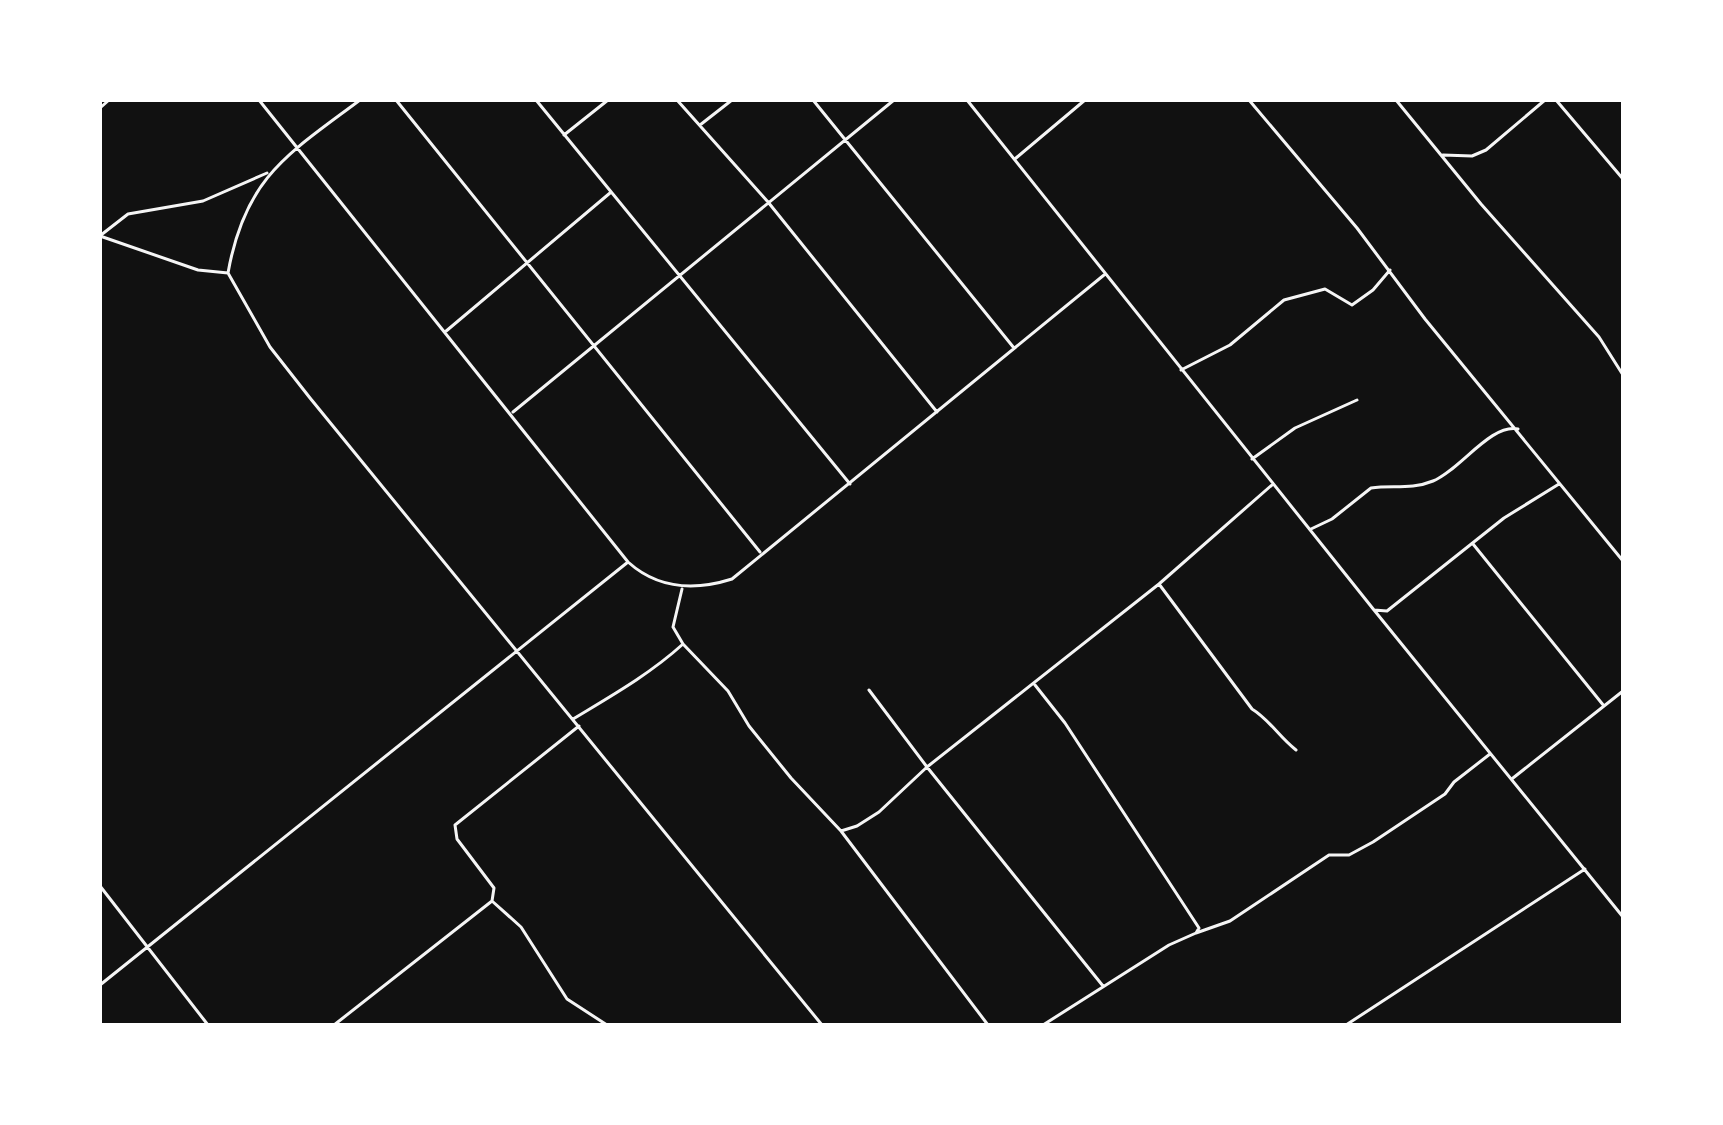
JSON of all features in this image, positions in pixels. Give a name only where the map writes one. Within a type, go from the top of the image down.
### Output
[{"type":"street","points":[[100,108],[109,100]]},
{"type":"street","points":[[259,100],[628,562],[645,577],[682,587],[709,586],[732,579],[761,553],[851,485],[1104,275]]},
{"type":"street","points":[[100,236],[128,214],[203,201],[267,173],[296,147],[360,100]]},
{"type":"street","points":[[396,100],[761,553]]},
{"type":"street","points":[[536,100],[851,485]]},
{"type":"street","points":[[564,135],[608,100]]},
{"type":"street","points":[[677,100],[768,202],[937,412]]},
{"type":"street","points":[[700,125],[732,100]]},
{"type":"street","points":[[813,100],[1014,348]]},
{"type":"street","points":[[512,413],[894,100]]},
{"type":"street","points":[[967,100],[1016,158],[1104,275],[1623,917]]},
{"type":"street","points":[[1016,158],[1084,100]]},
{"type":"street","points":[[1249,100],[1623,561]]},
{"type":"street","points":[[1396,100],[1481,204],[1599,337],[1623,375]]},
{"type":"street","points":[[1443,155],[1472,156],[1486,150],[1545,100]]},
{"type":"street","points":[[1556,100],[1623,179]]},
{"type":"street","points":[[267,173],[241,219],[228,273],[278,357],[822,1025]]},
{"type":"street","points":[[445,332],[611,193]]},
{"type":"street","points":[[100,236],[198,270],[228,273]]},
{"type":"street","points":[[1181,370],[1230,345],[1284,300],[1325,289],[1352,305],[1373,290],[1390,270]]},
{"type":"street","points":[[1252,459],[1295,428],[1357,400]]},
{"type":"street","points":[[1311,529],[1332,519],[1371,488],[1392,490],[1436,480],[1501,429],[1518,429]]},
{"type":"street","points":[[841,831],[857,826],[879,812],[927,767],[1035,685],[1159,584],[1273,484]]},
{"type":"street","points":[[1374,610],[1387,611],[1504,518],[1559,484]]},
{"type":"street","points":[[1473,544],[1604,706]]},
{"type":"street","points":[[100,985],[628,562]]},
{"type":"street","points":[[1159,584],[1252,709],[1268,719],[1283,740],[1296,750]]},
{"type":"street","points":[[682,587],[673,627],[683,644],[728,691],[749,726],[791,778],[841,831],[988,1025]]},
{"type":"street","points":[[573,719],[631,680],[651,672],[683,644]]},
{"type":"street","points":[[1035,685],[1065,723],[1177,892],[1199,928],[1196,933]]},
{"type":"street","points":[[869,690],[1103,986]]},
{"type":"street","points":[[1512,779],[1623,691]]},
{"type":"street","points":[[334,1025],[492,901],[494,888],[457,839],[455,825],[579,726]]},
{"type":"street","points":[[1043,1025],[1169,945],[1230,921],[1329,855],[1349,855],[1373,842],[1445,794],[1454,782],[1491,753]]},
{"type":"street","points":[[1346,1025],[1585,869]]},
{"type":"street","points":[[100,886],[208,1025]]},
{"type":"street","points":[[492,901],[527,935],[567,999],[607,1025]]}]
